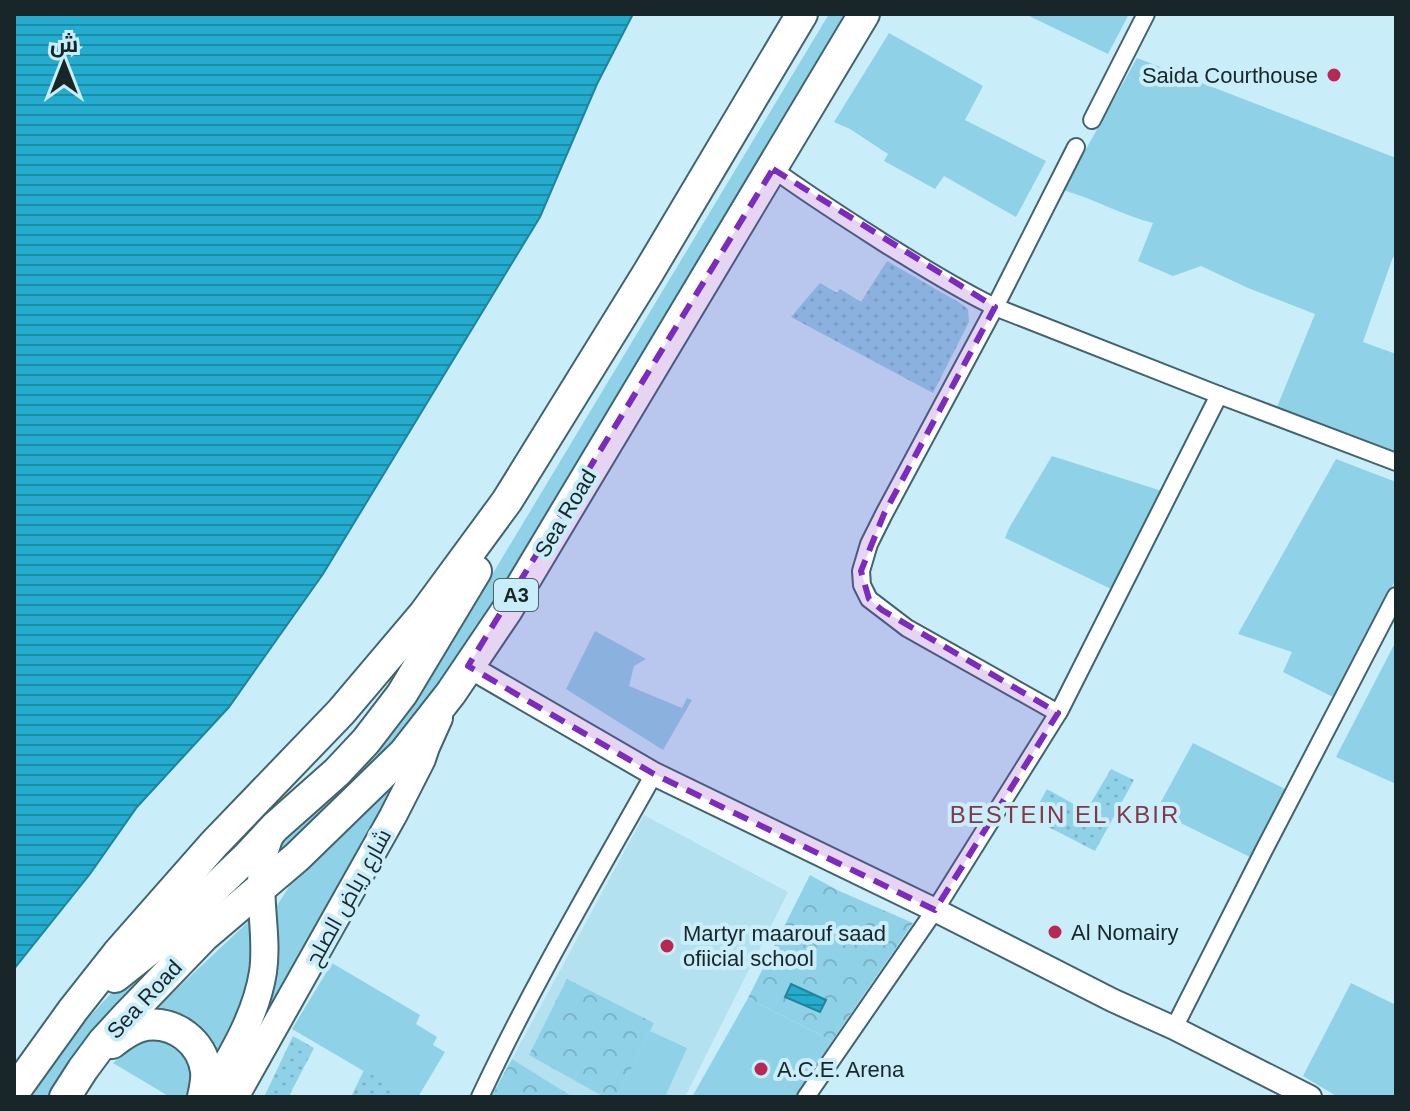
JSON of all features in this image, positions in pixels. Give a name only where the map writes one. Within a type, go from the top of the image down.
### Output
[{"type":"highway","name":"Sea Road","points":[[14,1092],[133,934],[350,702],[424,614],[507,501],[648,273],[802,14]]},
{"type":"highway","name":"Sea Road","points":[[65,1097],[83,1069],[126,1017],[204,936],[356,802],[404,753],[451,693],[507,610],[864,14]]},
{"type":"highway","points":[[223,879],[270,838],[357,752],[402,694],[476,572],[507,501]]},
{"type":"highway","points":[[270,838],[268,858],[281,863],[297,857]]},
{"type":"highway","points":[[83,998],[154,946],[227,875],[237,872],[245,875],[248,882],[242,898],[231,913]]},
{"type":"highway","points":[[83,1069],[131,1030],[147,1025],[165,1026],[186,1035],[199,1050],[206,1074],[205,1097]]},
{"type":"main road","name":"شارع رياض الصلح","points":[[235,1097],[393,816],[451,693]]},
{"type":"main road","points":[[205,1097],[248,1022],[260,987],[265,946],[261,867],[270,838]]},
{"type":"street","points":[[1092,120],[1146,14]]},
{"type":"street","points":[[1058,713],[907,628],[869,599],[861,571],[879,524],[1076,147]]},
{"type":"street","points":[[773,169],[812,198],[918,264],[995,307],[1396,462]]},
{"type":"street","points":[[806,1097],[935,910],[1058,713],[1219,395]]},
{"type":"street","points":[[1174,1028],[1396,596]]},
{"type":"street","points":[[468,666],[654,774],[1310,1097]]},
{"type":"street","points":[[480,1097],[567,927],[654,774]]},
{"type":"highlighted area","points":[[773,169],[995,307],[884,514],[861,571],[869,599],[882,610],[1058,713],[935,910],[654,774],[468,666]]},
{"type":"shaded area","points":[[14,14],[633,14],[597,84],[540,217],[323,574],[229,707],[137,807],[90,874],[14,969]]},
{"type":"shaded area","name":"Martyr maarouf saad ofiicial school","points":[[644,815],[788,892],[685,1097],[573,1097],[512,1059]]},
{"type":"shaded area","points":[[791,984],[826,1000],[820,1012],[785,997]]},
{"type":"green space","points":[[829,14],[846,14],[444,683],[386,760],[278,854],[277,848],[287,834],[374,752],[408,712]]},
{"type":"green space","points":[[1025,14],[1129,14],[1108,54]]},
{"type":"green space","points":[[889,33],[983,86],[965,120],[1046,161],[1016,217],[944,176],[935,189],[884,161],[888,154],[834,122]]},
{"type":"green space","points":[[1137,58],[1396,158],[1396,257],[1393,257],[1363,342],[1396,354],[1396,453],[1277,407],[1315,314],[1201,266],[1173,276],[1138,261],[1153,223],[1063,190]]},
{"type":"green space","points":[[887,261],[968,309],[969,322],[933,393],[791,317],[820,283],[837,293],[840,289],[861,302]]},
{"type":"green space","points":[[1052,456],[1165,492],[1111,589],[1005,538]]},
{"type":"green space","points":[[1336,459],[1396,482],[1396,579],[1333,697],[1283,672],[1292,652],[1238,634]]},
{"type":"green space","points":[[595,631],[646,659],[634,666],[629,686],[682,708],[687,698],[692,700],[663,750],[566,689]]},
{"type":"green space","points":[[1396,641],[1396,784],[1336,757]]},
{"type":"green space","points":[[1193,743],[1287,790],[1252,858],[1156,811]]},
{"type":"green space","points":[[410,756],[255,1032],[276,907],[292,882]]},
{"type":"green space","points":[[1111,769],[1134,780],[1095,851],[1031,818],[1047,789],[1086,811]]},
{"type":"green space","points":[[810,875],[913,923],[832,1041],[748,998]]},
{"type":"green space","points":[[241,881],[242,887],[52,1097],[28,1097],[89,1017],[133,970]]},
{"type":"green space","points":[[248,922],[252,923],[254,977],[220,1060],[150,1014]]},
{"type":"green space","points":[[332,963],[420,1015],[416,1024],[437,1037],[433,1045],[445,1052],[418,1097],[408,1097],[292,1029]]},
{"type":"green space","points":[[567,979],[654,1023],[617,1097],[604,1097],[529,1055]]},
{"type":"green space","points":[[1351,983],[1396,1005],[1396,1097],[1338,1097],[1303,1076]]},
{"type":"green space","name":"A.C.E. Arena","points":[[748,998],[832,1041],[795,1097],[692,1097]]},
{"type":"green space","points":[[650,1031],[687,1048],[665,1097],[617,1097]]},
{"type":"green space","points":[[293,1036],[314,1048],[290,1094],[294,1097],[264,1097]]},
{"type":"green space","points":[[150,1040],[169,1041],[188,1054],[200,1097],[170,1097],[113,1063],[134,1044]]},
{"type":"green space","points":[[512,1059],[573,1097],[491,1097]]},
{"type":"green space","points":[[364,1070],[408,1097],[351,1097]]},
{"type":"place","name":"Saida Courthouse","points":[[1334,75]]},
{"type":"place","name":"Al Nomairy","points":[[1055,932]]},
{"type":"place","name":"Martyr maarouf saad ofiicial school","points":[[667,946]]},
{"type":"place","name":"A.C.E. Arena","points":[[761,1069]]},
{"type":"district","name":"BESTEIN EL KBIR","points":[[1065,815]]}]
